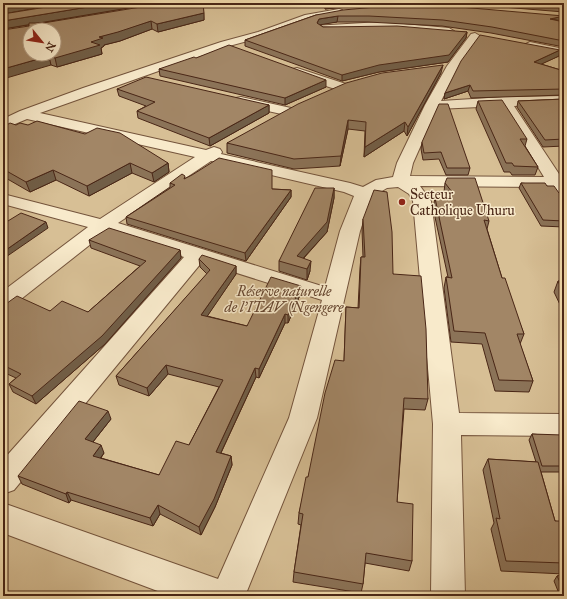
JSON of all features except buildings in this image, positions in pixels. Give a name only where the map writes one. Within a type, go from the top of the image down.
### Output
[{"type":"street","points":[[3,125],[25,114],[226,44],[262,34],[309,17],[349,10]]},
{"type":"street","points":[[262,34],[350,26],[381,25],[454,32],[478,36],[443,67],[432,105],[405,163],[401,181]]},
{"type":"street","points":[[519,43],[564,52]]},
{"type":"street","points":[[226,44],[246,52]]},
{"type":"street","points":[[289,69],[348,85],[320,96]]},
{"type":"street","points":[[232,99],[293,108],[265,123]]},
{"type":"street","points":[[432,105],[504,101],[564,100]]},
{"type":"street","points":[[504,101],[562,186]]},
{"type":"street","points":[[25,114],[206,156],[306,177],[350,188],[364,194]]},
{"type":"street","points":[[3,302],[103,225],[206,156],[227,145]]},
{"type":"street","points":[[401,181],[416,191],[422,201],[447,424],[448,596]]},
{"type":"street","points":[[228,596],[304,418],[332,296],[350,231],[364,194],[382,184],[401,181],[562,186]]},
{"type":"street","points":[[3,199],[103,225],[332,296]]},
{"type":"street","points":[[3,481],[197,255]]},
{"type":"street","points":[[447,424],[564,425]]},
{"type":"street","points":[[3,518],[217,596]]},
{"type":"green space","name":"Réserve naturelle de l'ITAV (Ngengere","points":[[3,3],[564,3],[564,596],[3,596]]},
{"type":"place","name":"Secteur Catholique Uhuru","points":[[402,202]]}]
